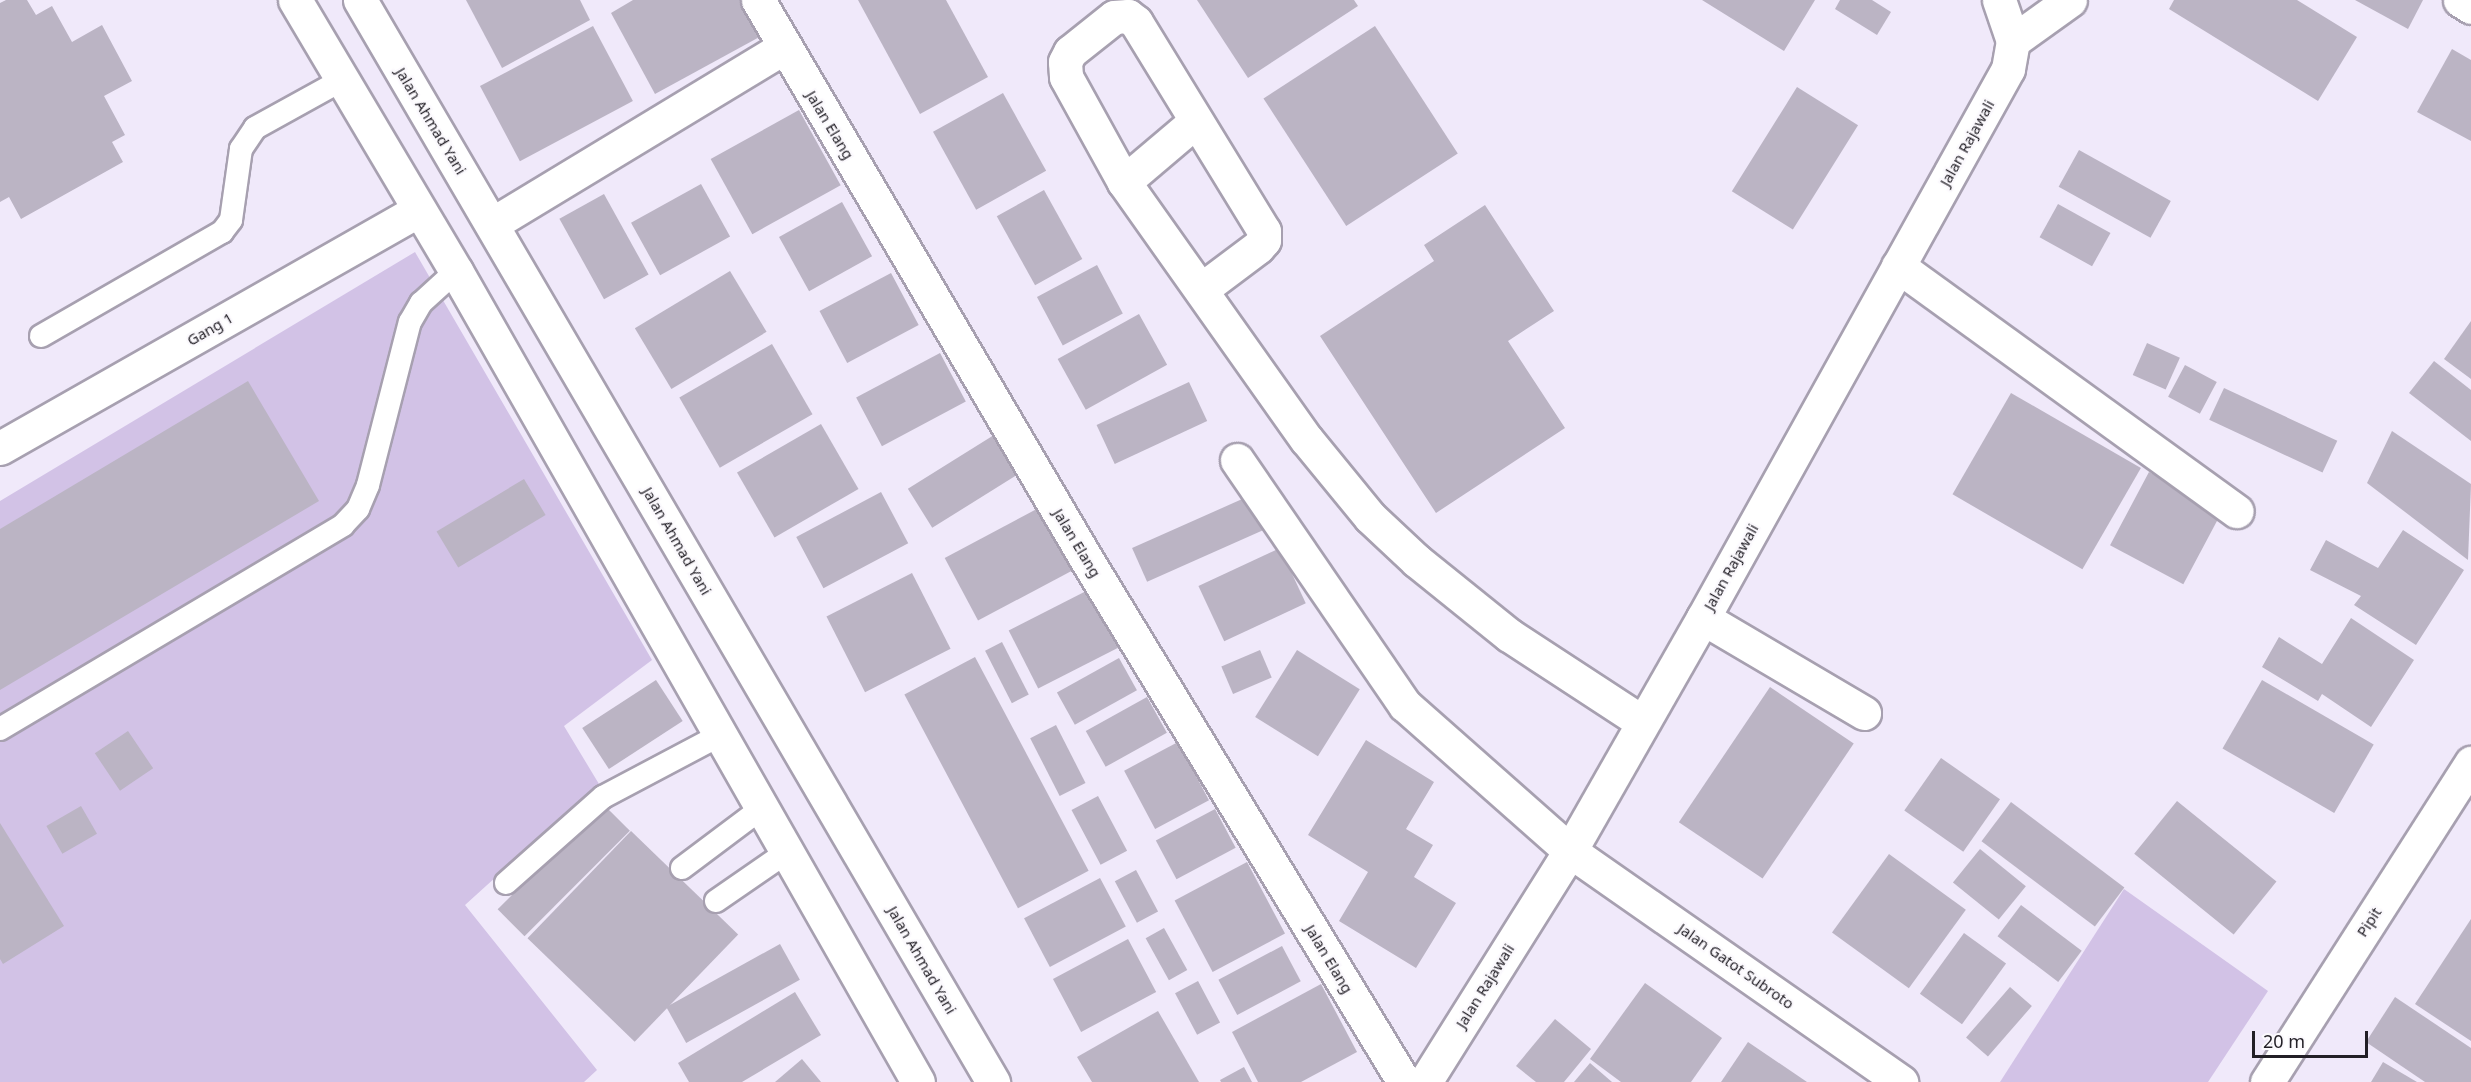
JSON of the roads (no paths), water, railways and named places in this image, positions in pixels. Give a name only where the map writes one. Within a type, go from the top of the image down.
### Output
[{"type":"street","points":[[295,0],[456,271],[918,1082]]},
{"type":"street","name":"Jalan Ahmad Yani","points":[[360,0],[993,1082]]},
{"type":"street","name":"Jalan Elang","points":[[758,0],[1085,557],[1404,1082]]},
{"type":"street","points":[[1999,0],[2013,41],[2070,0]]},
{"type":"street","points":[[2460,0],[2471,7]]},
{"type":"street","points":[[1202,289],[1258,247],[1264,233],[1132,18],[1114,17],[1070,52],[1065,62],[1066,77],[1124,182],[1307,440],[1370,516],[1417,561],[1509,635],[1642,722]]},
{"type":"street","name":"Jalan Rajawali","points":[[1425,1082],[1570,851],[1702,618],[2008,69],[2013,41]]},
{"type":"street","points":[[492,224],[784,47]]},
{"type":"street","points":[[1124,182],[1196,121]]},
{"type":"street","name":"Gang 1","points":[[0,448],[419,210]]},
{"type":"street","points":[[1898,266],[2237,511]]},
{"type":"street","name":"Jalan Gatot Subroto","points":[[1237,460],[1405,705],[1570,851],[1900,1082]]},
{"type":"street","points":[[1702,618],[1864,713]]},
{"type":"street","name":"Pipit","points":[[2267,1082],[2471,763]]},
{"type":"lane","points":[[41,336],[222,232],[231,220],[241,149],[255,128],[342,80]]},
{"type":"lane","points":[[0,729],[328,536],[358,510],[410,322],[421,303],[456,271]]},
{"type":"lane","points":[[506,883],[603,797],[720,735]]},
{"type":"lane","points":[[682,868],[762,808]]},
{"type":"lane","points":[[716,901],[787,852]]}]
